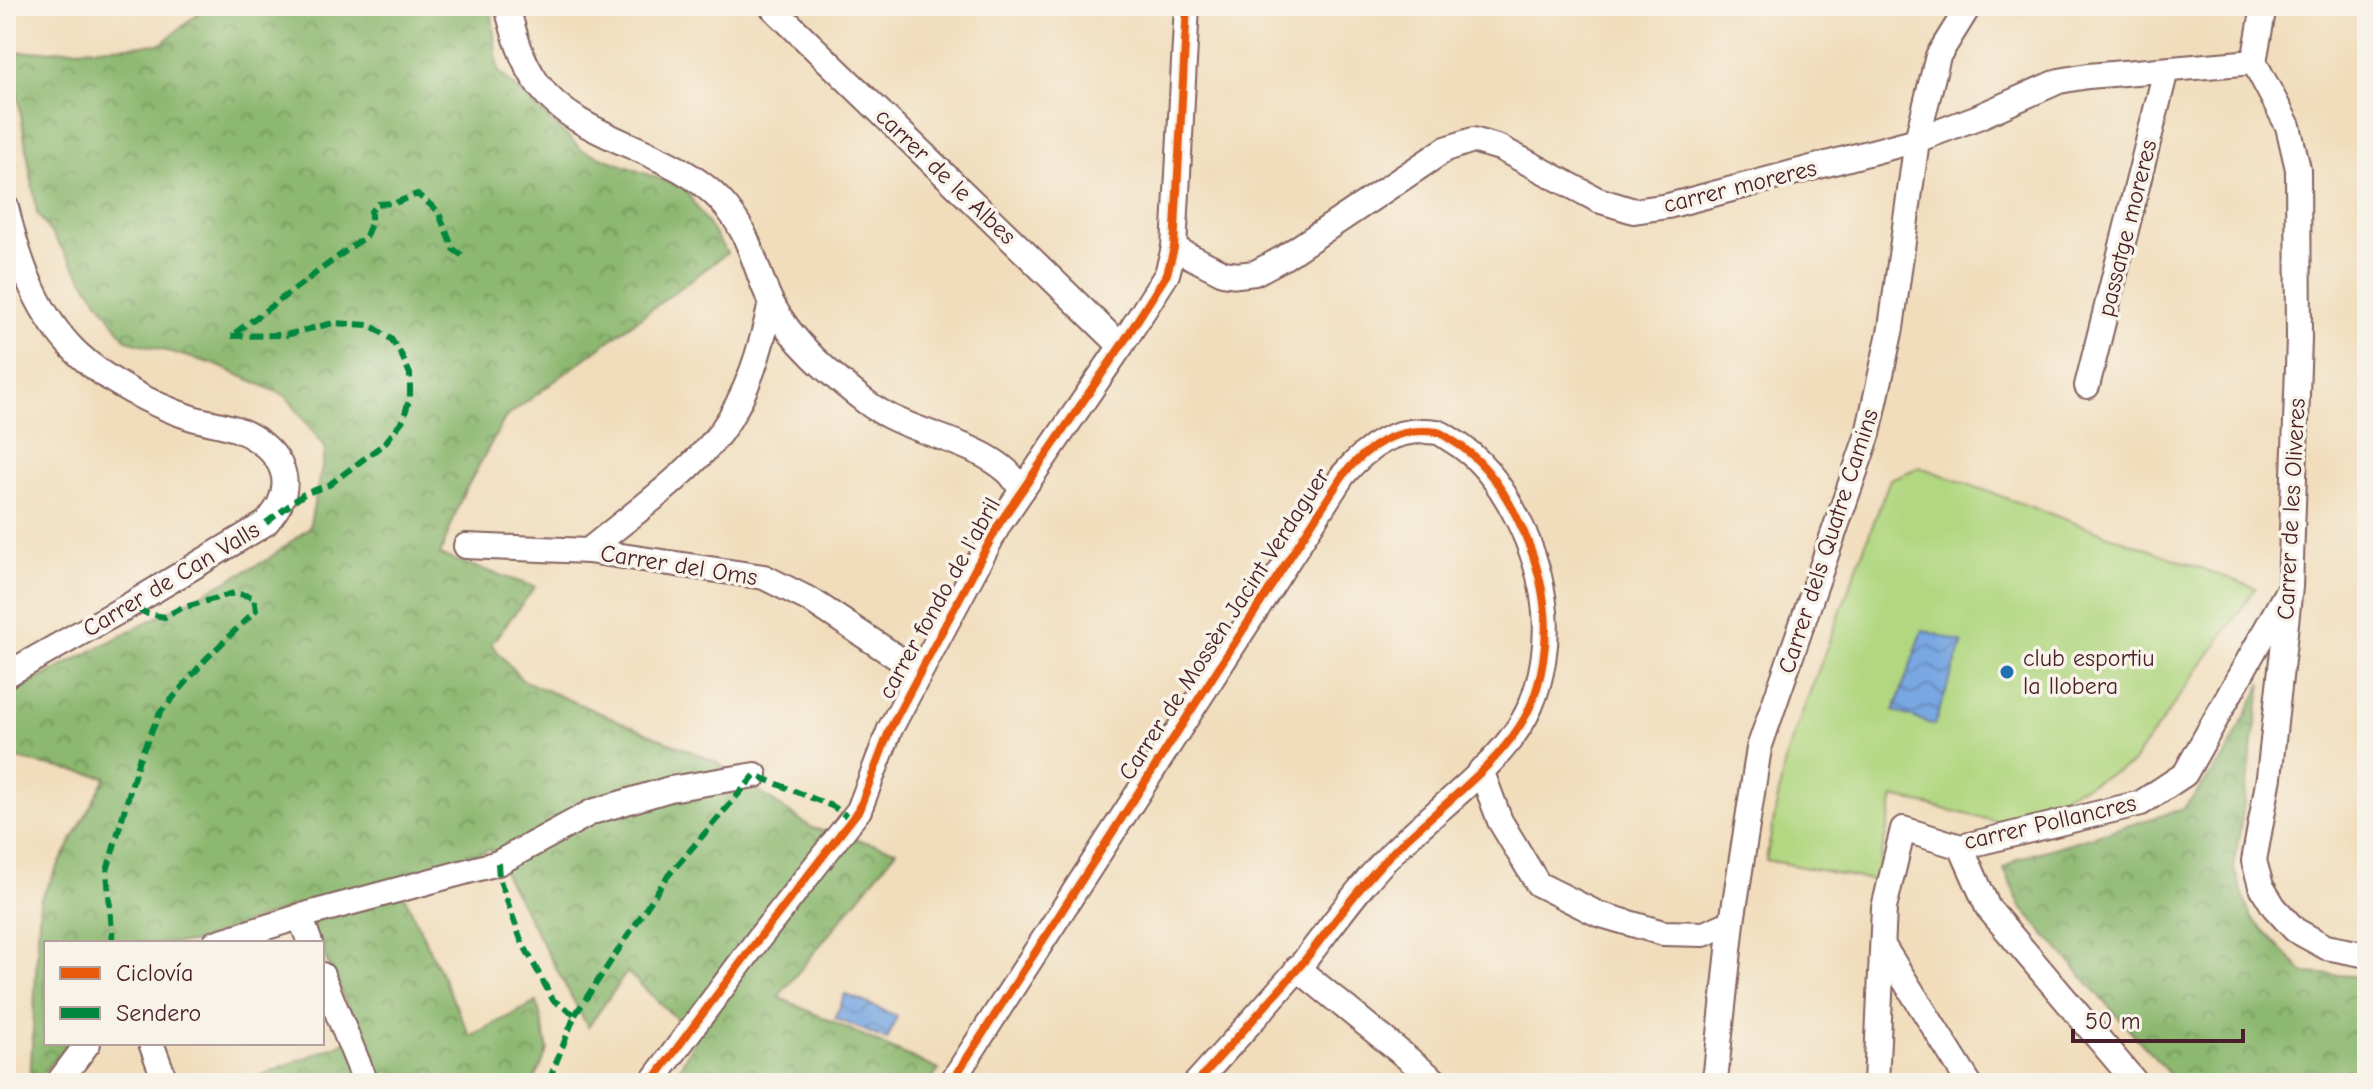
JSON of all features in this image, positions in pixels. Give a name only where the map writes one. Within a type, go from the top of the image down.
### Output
[{"type":"street","points":[[507,6],[519,51],[539,86],[565,112],[670,162],[704,185],[722,202],[747,237],[771,303],[821,366],[870,406],[992,461],[1009,472],[1022,490]]},
{"type":"street","name":"carrer de le Albes","points":[[771,6],[1121,346]]},
{"type":"street","name":"carrer fondo de l'abril","points":[[651,1083],[859,810],[890,729],[999,524],[1167,274],[1174,248],[1187,6]]},
{"type":"street","name":"Carrer dels Quatre Camins","points":[[1712,1083],[1716,1072],[1732,922],[1759,748],[1868,434],[1891,328],[1917,140],[1938,56],[1969,6]]},
{"type":"street","points":[[2254,62],[2264,6]]},
{"type":"street","name":"carrer moreres","points":[[1174,248],[1223,273],[1255,273],[1283,258],[1446,149],[1473,140],[1500,148],[1598,200],[1634,211],[1668,206],[1917,140],[2059,81],[2254,62]]},
{"type":"street","name":"Carrer de les Oliveres","points":[[2254,62],[2288,126],[2298,169],[2299,339],[2290,587],[2269,777],[2254,861],[2261,886],[2274,907],[2295,930],[2326,947],[2367,955]]},
{"type":"street","name":"passatge moreres","points":[[2087,386],[2166,70]]},
{"type":"street","name":"Carrer de Can Valls","points":[[6,207],[20,261],[31,285],[59,334],[79,355],[133,391],[187,416],[236,429],[263,443],[278,457],[285,480],[281,502],[266,523],[6,675]]},
{"type":"street","name":"Carrer del Oms","points":[[588,551],[697,459],[721,431],[744,391],[762,346],[771,303]]},
{"type":"street","name":"Carrer de Mossèn Jacint Verdaguer","points":[[951,1083],[1343,475],[1361,453],[1382,440],[1405,433],[1439,432],[1468,450],[1490,475],[1514,513],[1536,562],[1545,613],[1543,658],[1530,706],[1509,740],[1391,853],[1297,968],[1196,1083]]},
{"type":"street","points":[[466,546],[588,551]]},
{"type":"street","name":"Carrer del Oms","points":[[588,551],[764,577],[812,601],[919,672]]},
{"type":"street","name":"carrer Pollancres","points":[[1877,1079],[1884,908],[1903,829],[1961,847],[2141,803],[2185,774],[2290,587]]},
{"type":"street","points":[[1481,770],[1500,821],[1538,884],[1598,914],[1663,933],[1704,934],[1732,922]]},
{"type":"street","points":[[221,941],[300,916],[498,863],[592,812],[670,789],[755,775]]},
{"type":"street","points":[[1961,847],[1988,908],[2136,1083]]},
{"type":"street","points":[[300,916],[309,941]]},
{"type":"street","points":[[1883,946],[1969,1083]]},
{"type":"street","points":[[1297,968],[1438,1083]]},
{"type":"street","points":[[324,980],[366,1083]]},
{"type":"street","points":[[58,1083],[86,1045]]},
{"type":"street","points":[[152,1045],[166,1083]]},
{"type":"green space","points":[[207,6],[491,6],[498,71],[582,150],[684,188],[727,253],[505,418],[462,496],[440,555],[535,587],[491,644],[522,680],[716,762],[812,828],[897,850],[778,997],[939,1070],[929,1083],[791,1083],[785,1079],[782,1083],[672,1083],[696,1037],[627,972],[588,1027],[491,849],[397,880],[470,1036],[537,1002],[548,1050],[533,1083],[259,1083],[257,1077],[361,1036],[324,954],[324,941],[318,941],[300,904],[198,941],[44,941],[44,1045],[67,1045],[34,1083],[30,1083],[40,900],[106,777],[10,758],[17,690],[267,560],[309,528],[326,449],[286,396],[214,364],[126,340],[37,213],[11,53],[161,44]]},
{"type":"green space","name":"club esportiu la llobera","points":[[1920,467],[2256,588],[2131,765],[2003,823],[1894,797],[1876,881],[1766,860],[1786,756],[1890,479]]},
{"type":"green space","points":[[2262,683],[2234,869],[2251,917],[2304,973],[2367,977],[2367,1083],[2177,1083],[2021,907],[2004,869],[2017,859],[2183,809],[2225,757]]},
{"type":"water","points":[[1923,630],[1963,643],[1934,725],[1894,711]]},
{"type":"water","points":[[845,994],[897,1016],[887,1040],[835,1018]]},
{"type":"marked path","points":[[266,523],[304,494],[329,485],[385,443],[403,420],[410,397],[410,374],[391,339],[370,325],[333,323],[286,335],[231,336],[366,236],[371,211],[378,204],[395,203],[417,194],[438,211],[453,249],[466,258]]},
{"type":"marked path","points":[[113,941],[107,871],[139,759],[160,713],[206,659],[256,610],[254,597],[234,593],[179,609],[165,617],[148,614],[130,605]]},
{"type":"marked path","points":[[575,1015],[667,877],[755,775],[834,807],[852,820]]},
{"type":"marked path","points":[[498,863],[499,878],[521,940],[553,1000],[575,1015],[548,1083]]},
{"type":"cycle path","points":[[651,1083],[859,810],[890,729],[999,524],[1167,274],[1174,248],[1187,6]]},
{"type":"cycle path","points":[[951,1083],[1343,475],[1362,455],[1384,440],[1409,432],[1439,433],[1471,455],[1488,472],[1516,516],[1536,565],[1542,589],[1546,636],[1538,685],[1530,707],[1504,747],[1381,865],[1301,965],[1196,1083]]},
{"type":"place","name":"club esportiu la llobera","points":[[2007,672]]}]
